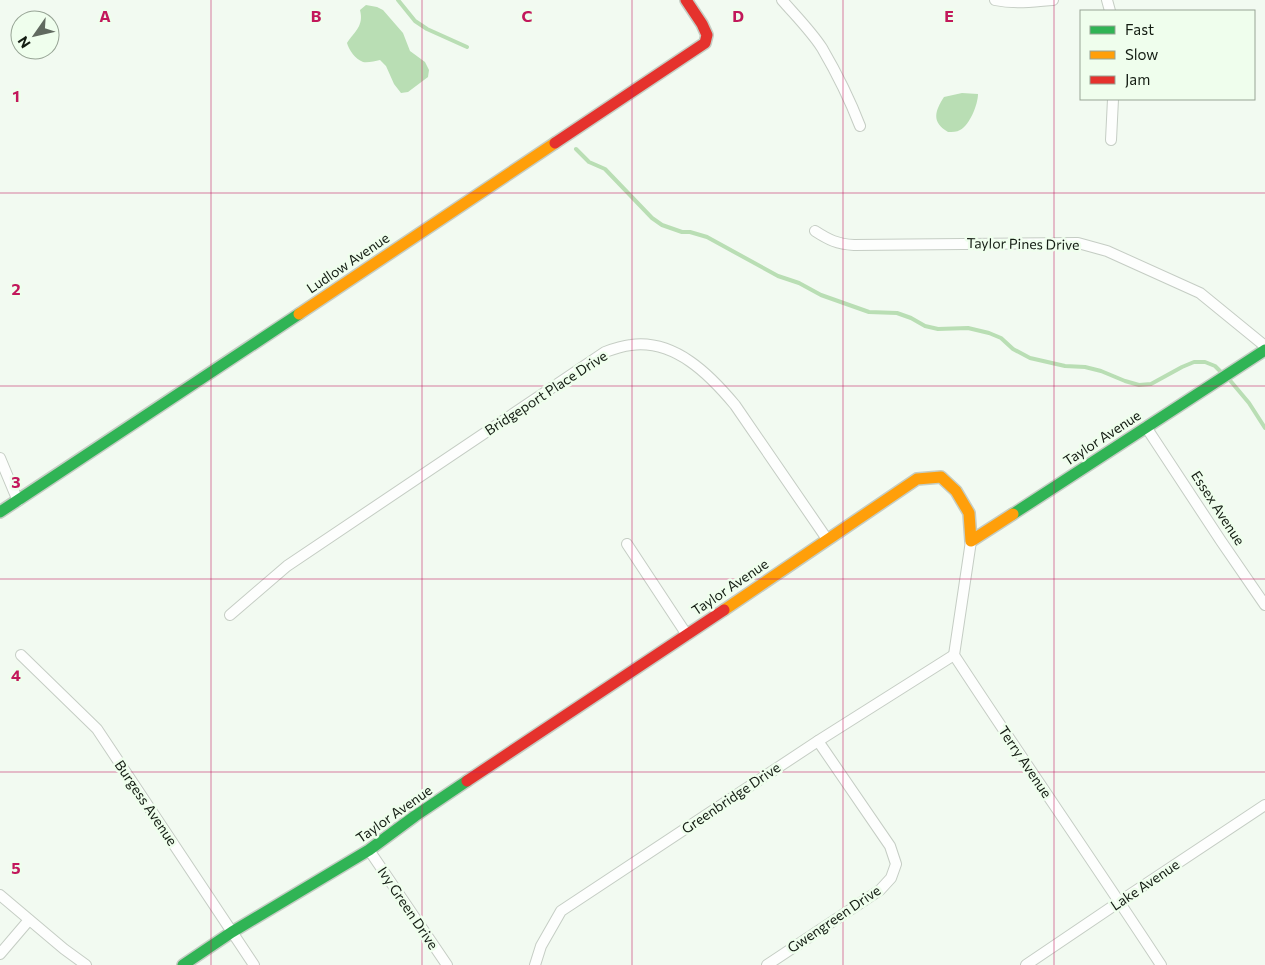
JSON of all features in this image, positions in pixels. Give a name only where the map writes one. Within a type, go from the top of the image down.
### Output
[{"type":"street","name":"Ludlow Avenue","points":[[0,512],[705,43],[707,35],[686,0]]},
{"type":"street","points":[[782,0],[807,28],[821,48],[853,108],[860,126]]},
{"type":"street","points":[[995,0],[1007,3],[1052,0]]},
{"type":"street","points":[[1111,140],[1113,100]]},
{"type":"street","name":"Taylor Pines Drive","points":[[815,231],[830,240],[854,245],[1078,242],[1107,251],[1200,293],[1265,346]]},
{"type":"street","name":"Bridgeport Place Drive","points":[[230,615],[295,560],[605,352],[632,344],[663,348],[678,354],[707,374],[736,405],[827,539]]},
{"type":"street","name":"Taylor Avenue","points":[[183,965],[232,932],[369,850],[415,816],[917,479],[941,477],[956,490],[969,513],[971,541],[1265,350]]},
{"type":"street","name":"Essex Avenue","points":[[1146,427],[1265,605]]},
{"type":"street","points":[[0,458],[18,501]]},
{"type":"street","points":[[954,655],[971,541]]},
{"type":"street","points":[[627,544],[686,635]]},
{"type":"street","name":"Burgess Avenue","points":[[21,655],[97,729],[254,965]]},
{"type":"street","name":"Greenbridge Drive","points":[[535,965],[541,946],[561,911],[818,741],[954,655]]},
{"type":"street","name":"Terry Avenue","points":[[954,655],[1162,965]]},
{"type":"street","name":"Gwengreen Drive","points":[[768,965],[880,890],[891,878],[896,864],[890,846],[818,741]]},
{"type":"street","name":"Lake Avenue","points":[[1026,965],[1265,805]]},
{"type":"street","name":"Ivy Green Drive","points":[[369,850],[447,965]]},
{"type":"street","points":[[0,895],[86,965]]},
{"type":"street","points":[[0,954],[29,920]]},
{"type":"shaded area","points":[[366,5],[383,10],[403,33],[410,51],[425,62],[429,70],[428,77],[408,92],[401,93],[394,84],[386,66],[380,60],[360,61],[349,48],[347,43],[360,24],[360,10]]},
{"type":"shaded area","points":[[962,93],[978,94],[975,108],[964,127],[957,131],[948,132],[937,120],[938,107],[944,97]]},
{"type":"waterway","points":[[398,0],[415,21],[427,29],[467,47]]},
{"type":"waterway","points":[[576,149],[589,162],[605,169],[652,218],[662,225],[682,232],[690,232],[707,237],[778,276],[799,283],[821,295],[869,312],[897,313],[925,326],[938,329],[968,328],[989,333],[1001,338],[1013,349],[1030,358],[1065,366],[1085,367],[1139,385],[1151,384],[1194,362],[1205,362],[1215,366],[1223,374]]},
{"type":"waterway","points":[[1228,378],[1249,403],[1265,428]]},
{"type":"traffic: fast","points":[[0,512],[299,314]]},
{"type":"traffic: fast","points":[[1013,514],[1265,350]]},
{"type":"traffic: fast","points":[[183,965],[232,932],[369,850],[467,781]]},
{"type":"traffic: slow","points":[[299,314],[555,143]]},
{"type":"traffic: slow","points":[[724,610],[917,479],[941,477],[956,491],[969,513],[971,541],[1013,514]]},
{"type":"traffic: jam","points":[[555,143],[705,43],[707,35],[686,0]]},
{"type":"traffic: jam","points":[[467,781],[724,610]]}]
